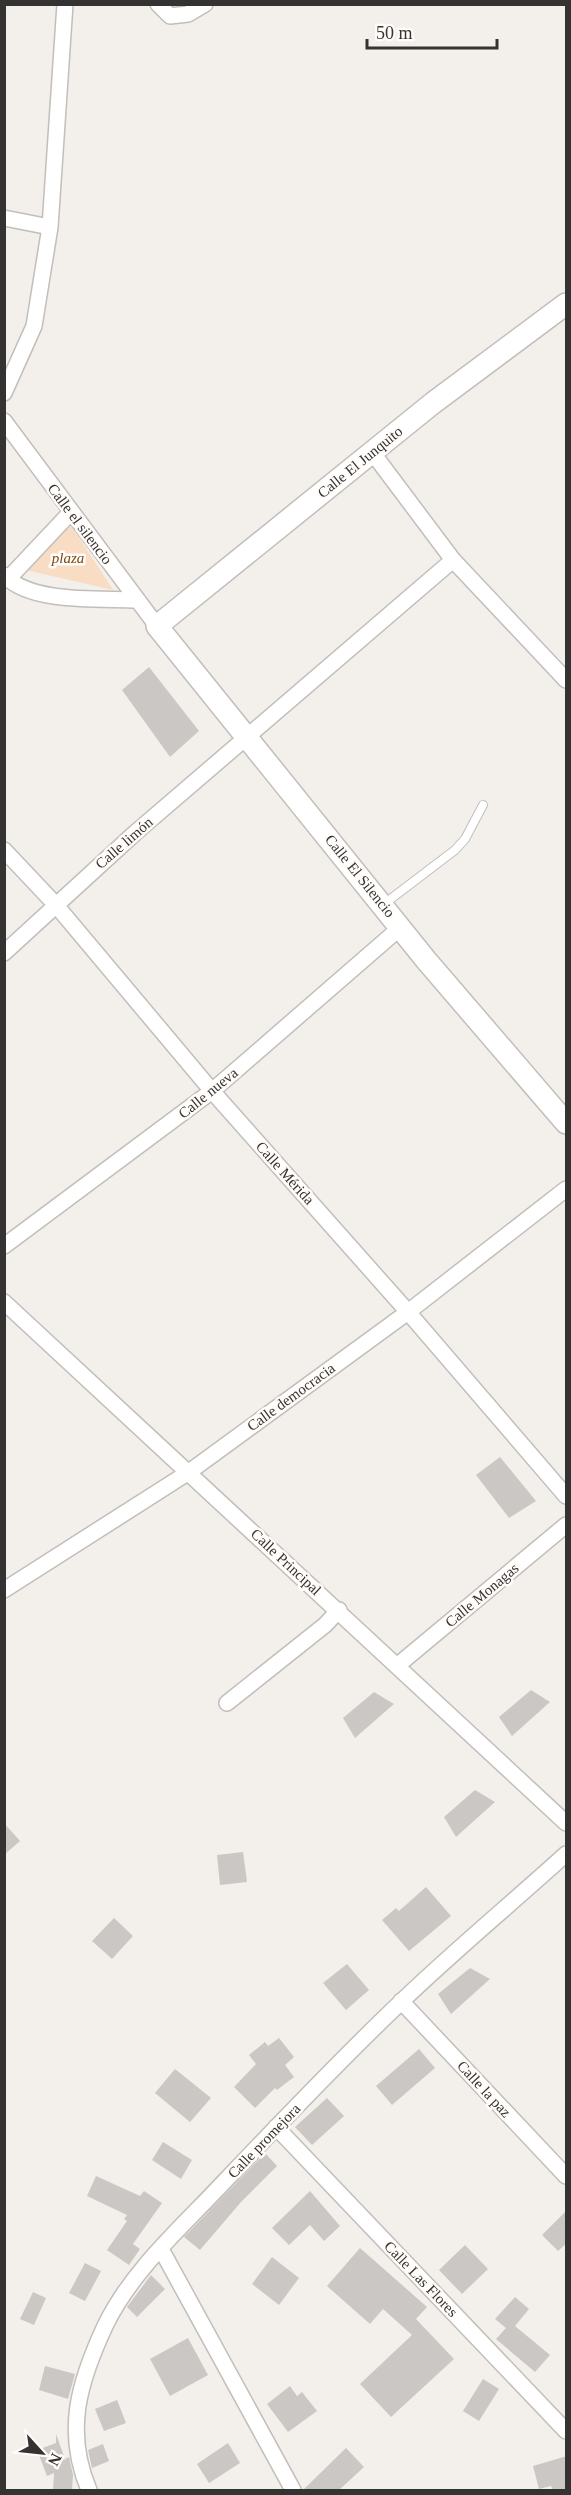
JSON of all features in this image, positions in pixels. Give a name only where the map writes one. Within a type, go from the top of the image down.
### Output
[{"type":"street","points":[[4,393],[34,326],[50,227],[65,4]]},
{"type":"street","points":[[158,4],[170,16],[180,17],[205,4]]},
{"type":"street","points":[[4,218],[50,227]]},
{"type":"street","name":"Calle El Junquito","points":[[157,626],[433,403],[567,304]]},
{"type":"street","name":"Calle el silencio","points":[[4,421],[157,626]]},
{"type":"street","points":[[372,452],[453,560],[567,680]]},
{"type":"street","points":[[70,512],[6,577],[28,590],[52,596],[137,600]]},
{"type":"street","name":"Calle limón","points":[[4,953],[55,904],[453,560]]},
{"type":"street","name":"Calle El Silencio","points":[[157,626],[426,960],[567,1123]]},
{"type":"street","name":"Calle Mérida","points":[[4,850],[55,904],[212,1091],[567,1496]]},
{"type":"street","name":"Calle nueva","points":[[4,1246],[212,1091],[401,927]]},
{"type":"street","name":"Calle democracia","points":[[4,1590],[189,1472],[408,1312],[567,1189]]},
{"type":"street","name":"Calle Principal","points":[[4,1302],[567,1823]]},
{"type":"street","name":"Calle Monagas","points":[[398,1665],[567,1525]]},
{"type":"street","points":[[227,1703],[325,1625],[339,1610]]},
{"type":"street","name":"Calle promejora","points":[[89,2490],[80,2468],[75,2420],[84,2379],[106,2325],[130,2283],[276,2127],[401,2001],[567,1854]]},
{"type":"street","name":"Calle la paz","points":[[401,2001],[567,2176]]},
{"type":"street","name":"Calle Las Flores","points":[[276,2127],[567,2432]]},
{"type":"street","points":[[161,2249],[293,2490]]},
{"type":"lane","points":[[383,905],[465,839],[483,805]]},
{"type":"green space","name":"plaza","points":[[71,525],[113,590],[26,570]]},
{"type":"building","points":[[149,667],[199,731],[170,757],[122,690]]},
{"type":"building","points":[[500,1457],[536,1501],[509,1518],[476,1475]]},
{"type":"building","points":[[531,1690],[550,1702],[512,1736],[499,1717]]},
{"type":"building","points":[[374,1692],[394,1704],[355,1738],[343,1718]]},
{"type":"building","points":[[475,1790],[495,1802],[456,1837],[444,1817]]},
{"type":"building","points":[[4,1823],[20,1841],[4,1855]]},
{"type":"building","points":[[243,1852],[247,1882],[220,1885],[217,1855]]},
{"type":"building","points":[[426,1887],[451,1916],[409,1951],[382,1920],[396,1908],[399,1911]]},
{"type":"building","points":[[114,1918],[133,1936],[112,1959],[92,1941]]},
{"type":"building","points":[[347,1964],[369,1990],[346,2010],[323,1983]]},
{"type":"building","points":[[470,1968],[490,1979],[451,2014],[438,1994]]},
{"type":"building","points":[[279,2038],[294,2057],[285,2065],[294,2077],[277,2090],[275,2088],[255,2108],[234,2087],[256,2064],[249,2055],[265,2042],[268,2046]]},
{"type":"building","points":[[419,2049],[435,2068],[392,2105],[376,2086]]},
{"type":"building","points":[[175,2069],[211,2098],[190,2122],[155,2093]]},
{"type":"building","points":[[327,2098],[344,2116],[312,2145],[295,2127]]},
{"type":"building","points":[[163,2142],[192,2160],[181,2179],[152,2160]]},
{"type":"building","points":[[265,2153],[277,2166],[241,2202],[200,2250],[184,2237]]},
{"type":"building","points":[[96,2176],[140,2196],[144,2191],[162,2203],[133,2244],[140,2249],[129,2265],[107,2250],[127,2221],[124,2219],[127,2215],[87,2196]]},
{"type":"building","points":[[310,2191],[340,2226],[324,2241],[310,2225],[289,2245],[272,2228]]},
{"type":"building","points":[[567,2210],[567,2243],[558,2251],[542,2235]]},
{"type":"building","points":[[465,2245],[488,2269],[462,2294],[439,2270]]},
{"type":"building","points":[[360,2248],[427,2307],[416,2319],[454,2359],[391,2417],[360,2384],[412,2335],[383,2309],[370,2324],[327,2286]]},
{"type":"building","points":[[272,2257],[299,2278],[279,2305],[252,2284]]},
{"type":"building","points":[[85,2263],[101,2271],[85,2301],[69,2293]]},
{"type":"building","points":[[151,2275],[165,2289],[137,2317],[127,2307]]},
{"type":"building","points":[[33,2292],[46,2298],[34,2325],[20,2319]]},
{"type":"building","points":[[515,2297],[529,2309],[515,2326],[550,2355],[535,2372],[496,2339],[506,2328],[495,2319]]},
{"type":"building","points":[[188,2338],[208,2375],[170,2396],[150,2359]]},
{"type":"building","points":[[45,2366],[75,2374],[68,2399],[39,2390]]},
{"type":"building","points":[[483,2379],[499,2389],[479,2421],[463,2411]]},
{"type":"building","points":[[290,2386],[297,2396],[302,2392],[317,2411],[288,2432],[267,2404]]},
{"type":"building","points":[[117,2400],[126,2423],[104,2431],[95,2409]]},
{"type":"building","points":[[56,2434],[65,2459],[69,2457],[73,2475],[72,2490],[53,2490],[54,2473],[47,2476],[37,2450],[56,2443]]},
{"type":"building","points":[[228,2443],[240,2463],[209,2483],[197,2464]]},
{"type":"building","points":[[103,2444],[109,2461],[92,2468],[88,2450]]},
{"type":"building","points":[[346,2448],[364,2467],[339,2490],[303,2490]]},
{"type":"building","points":[[567,2456],[567,2490],[553,2490],[551,2486],[539,2489],[533,2466]]}]
